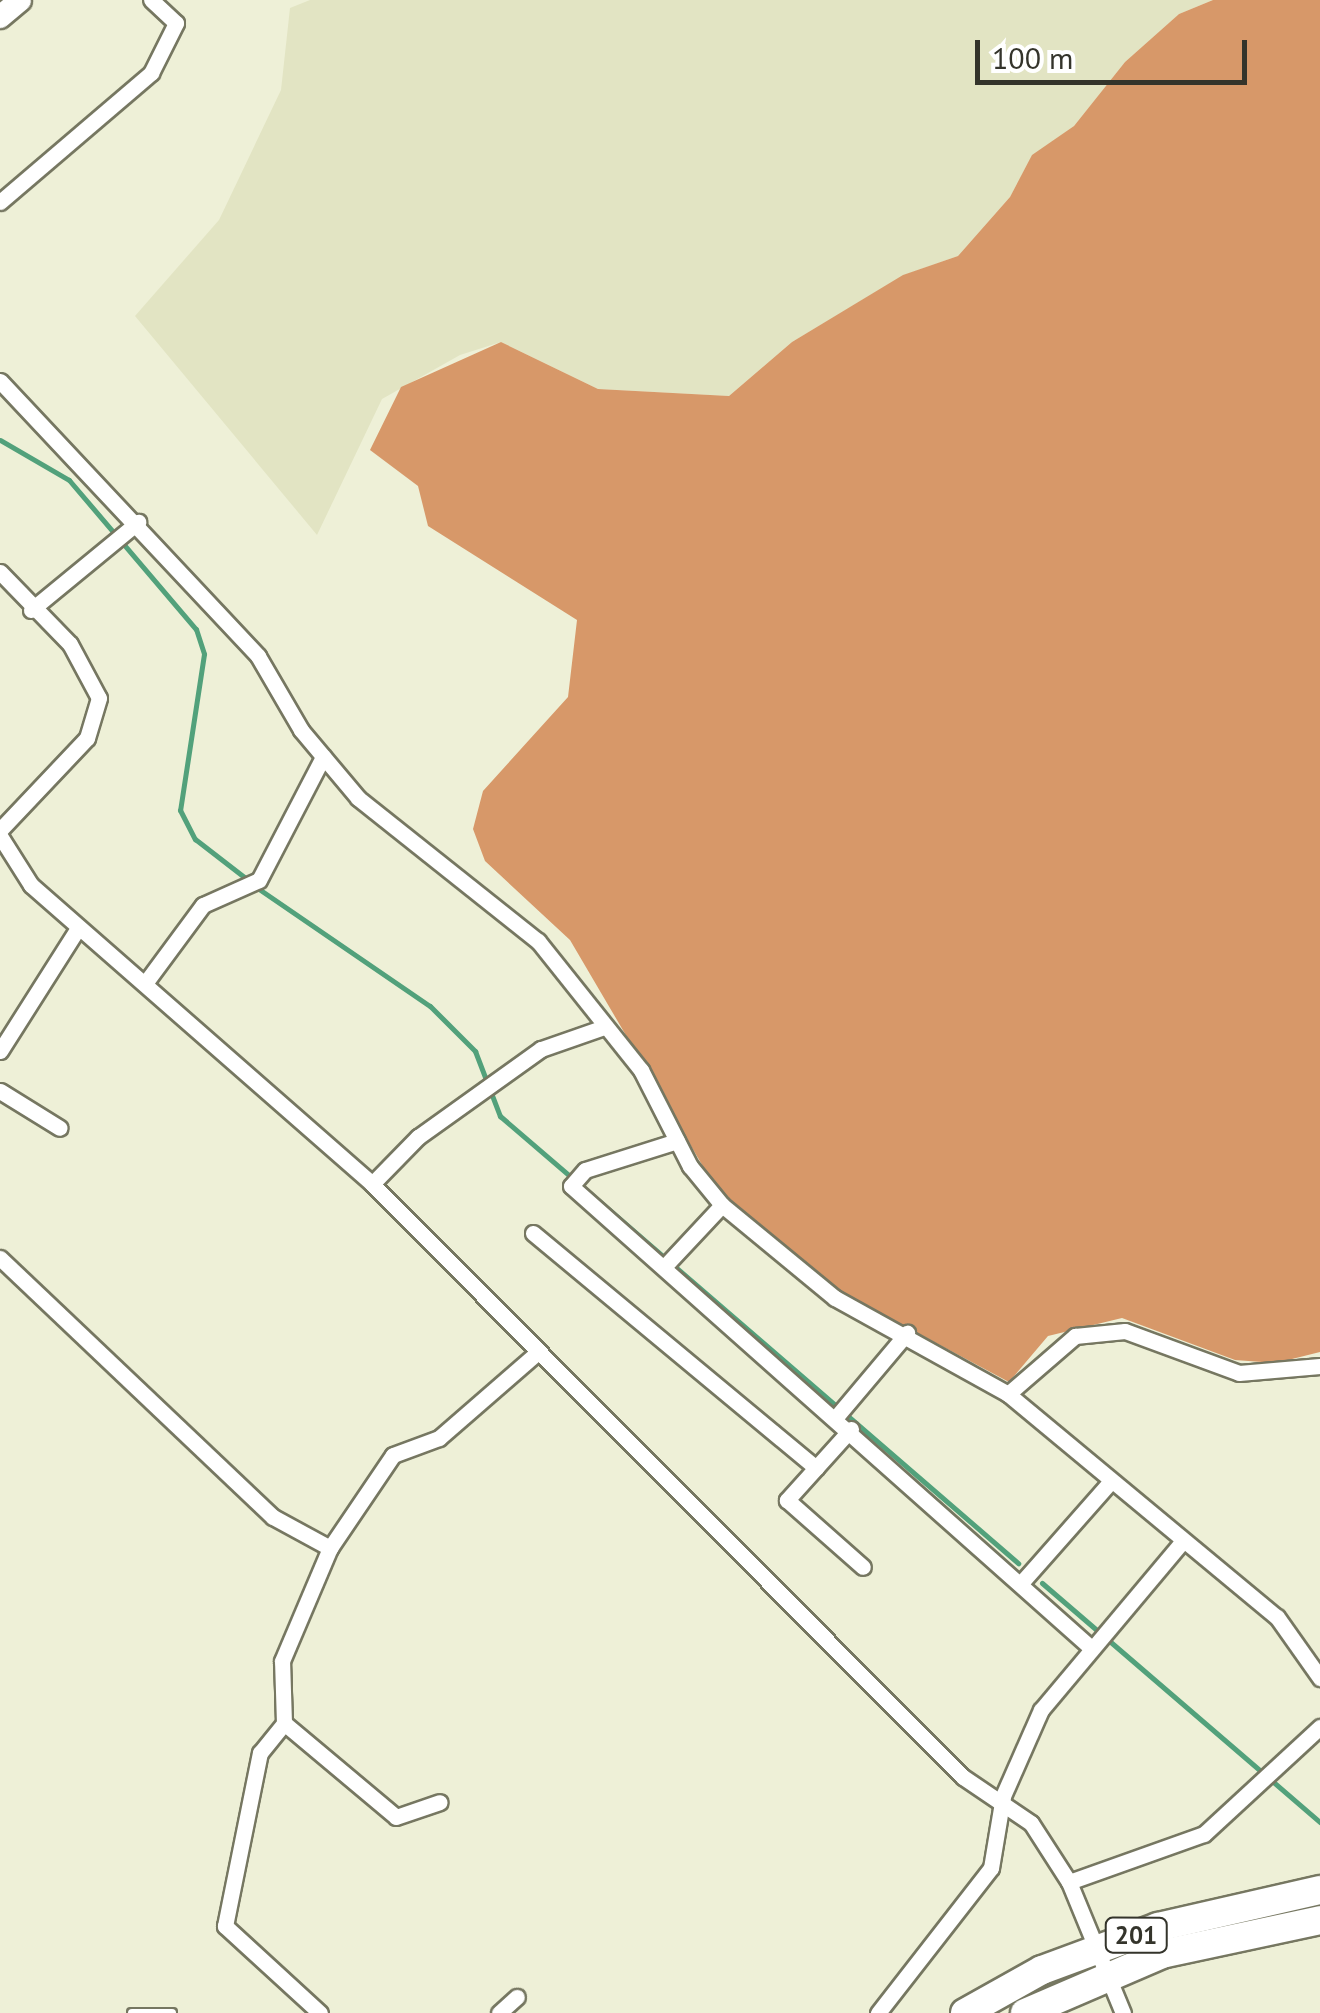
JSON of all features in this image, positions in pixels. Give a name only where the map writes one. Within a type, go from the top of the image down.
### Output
[{"type":"highway","name":"201","points":[[965,2013],[1099,1948],[1320,1890]]},
{"type":"highway","name":"201","points":[[1025,2013],[1108,1975],[1320,1920]]},
{"type":"street","points":[[0,17],[20,0]]},
{"type":"street","points":[[0,202],[151,73],[176,23],[152,0]]},
{"type":"street","points":[[0,381],[258,656],[323,757],[358,798],[538,941],[640,1070],[677,1141],[722,1205],[835,1298],[1008,1394],[1181,1543],[1278,1617],[1320,1678]]},
{"type":"street","points":[[31,610],[133,527]]},
{"type":"street","points":[[0,572],[91,674],[98,717],[0,833],[31,885],[372,1184],[963,1778],[1003,1796],[1069,1882],[1123,2013]]},
{"type":"street","points":[[146,982],[203,905],[251,883],[323,757]]},
{"type":"street","points":[[0,1051],[78,928]]},
{"type":"street","points":[[372,1184],[418,1136],[542,1049],[604,1027]]},
{"type":"street","points":[[0,1091],[60,1128]]},
{"type":"street","points":[[677,1141],[576,1180],[840,1412],[852,1429],[1022,1582],[1097,1639]]},
{"type":"street","points":[[669,1262],[722,1205]]},
{"type":"street","points":[[532,1232],[816,1468]]},
{"type":"street","points":[[0,1258],[272,1518],[330,1548]]},
{"type":"street","points":[[1008,1394],[1075,1336],[1125,1331],[1238,1373],[1320,1366]]},
{"type":"street","points":[[840,1412],[906,1334]]},
{"type":"street","points":[[320,2013],[224,1926],[260,1753],[284,1724],[282,1660],[330,1548],[392,1455],[439,1438],[538,1352]]},
{"type":"street","points":[[852,1429],[787,1500],[862,1566]]},
{"type":"street","points":[[1022,1582],[1111,1481]]},
{"type":"street","points":[[878,2013],[991,1868],[1003,1796],[1041,1710],[1181,1543]]},
{"type":"street","points":[[284,1724],[396,1817],[440,1802]]},
{"type":"street","points":[[1069,1882],[1204,1834],[1320,1727]]},
{"type":"street","points":[[499,2013],[516,1997]]},
{"type":"lane","points":[[132,2013],[172,2013]]},
{"type":"shaded area","points":[[310,0],[1213,0],[1179,14],[1125,62],[1074,126],[1032,156],[1010,197],[958,256],[904,275],[792,342],[729,396],[598,389],[501,342],[460,355],[382,399],[317,535],[135,316],[219,220],[281,90],[290,8]]},
{"type":"shaded area","points":[[1213,0],[1320,0],[1320,1352],[1276,1363],[1235,1360],[1122,1318],[1048,1336],[1009,1382],[837,1290],[718,1192],[570,940],[485,861],[473,829],[483,791],[568,697],[577,620],[428,526],[418,486],[370,450],[401,387],[501,342],[598,389],[729,396],[792,342],[903,275],[958,256],[1010,197],[1032,155],[1074,126],[1125,62],[1179,14]]},
{"type":"waterway","points":[[0,440],[69,480],[196,629],[204,654],[180,810],[195,839],[248,880]]},
{"type":"waterway","points":[[256,887],[430,1006],[475,1051],[500,1116],[572,1178]]},
{"type":"waterway","points":[[584,1188],[1018,1563]]},
{"type":"waterway","points":[[1042,1583],[1320,1822]]}]
